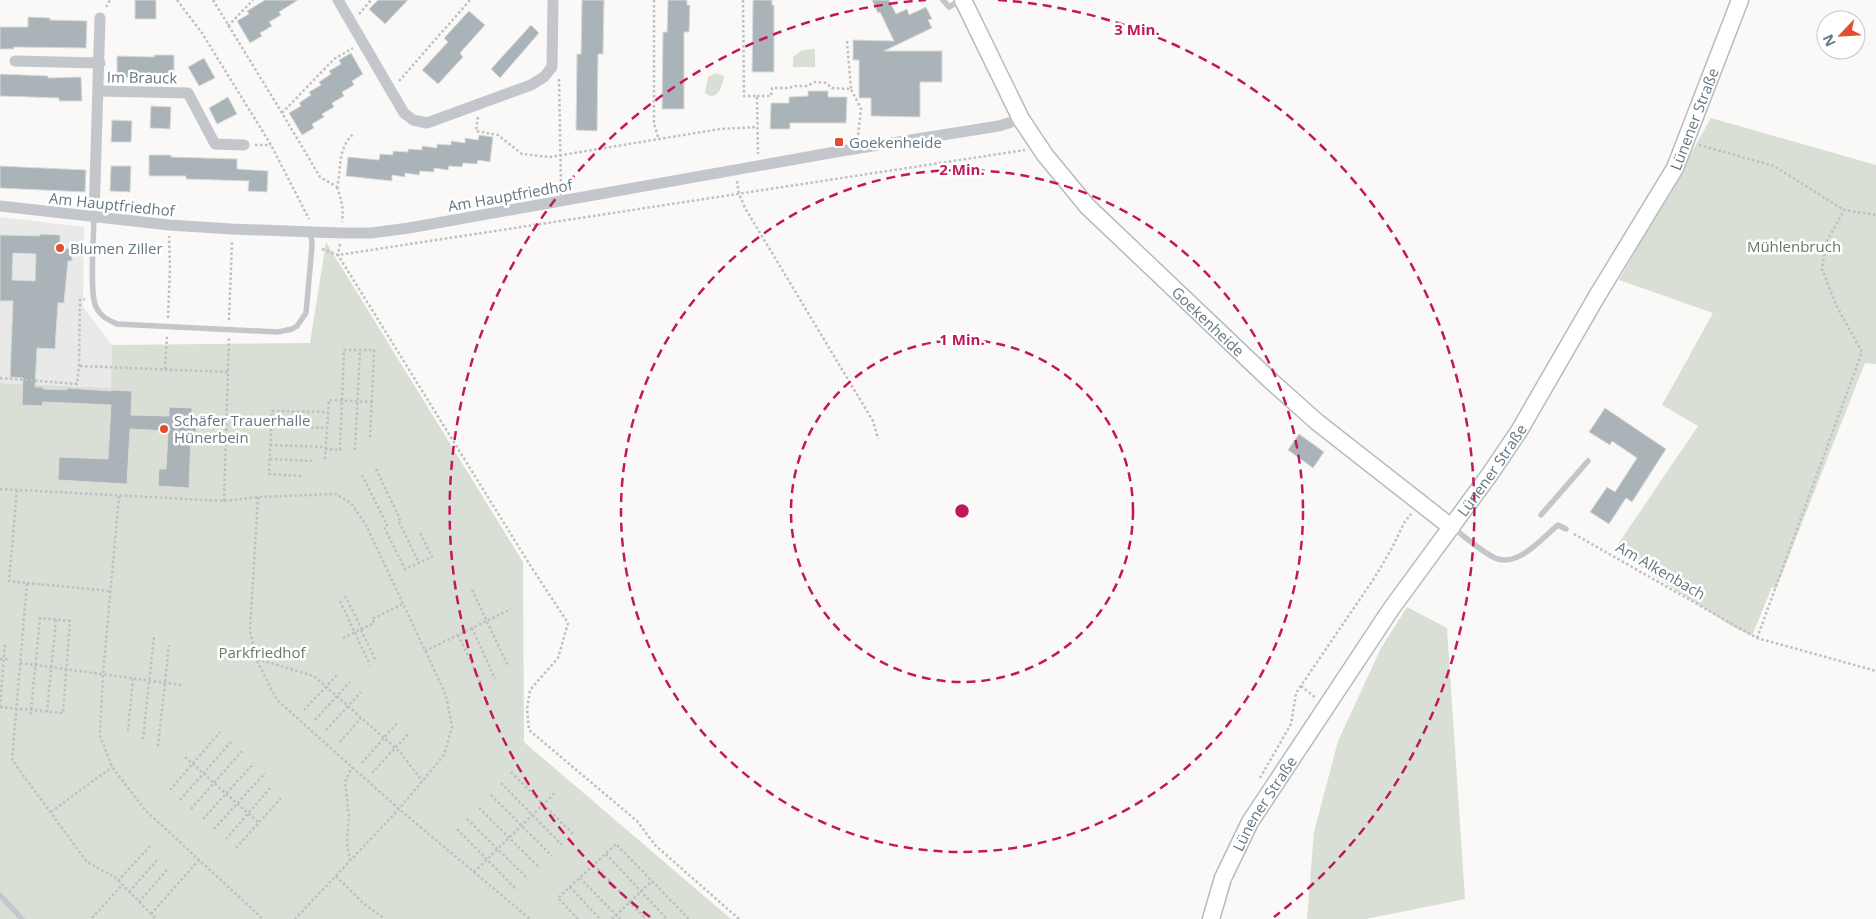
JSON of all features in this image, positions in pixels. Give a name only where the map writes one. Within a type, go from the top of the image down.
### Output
[{"type":"main road","name":"Goekenheide","points":[[962,0],[1020,119],[1066,183],[1098,218],[1317,422],[1451,527]]},
{"type":"main road","name":"Lünener Straße","points":[[1212,919],[1223,878],[1250,822],[1391,609],[1490,474],[1519,430],[1597,296],[1675,168],[1740,0]]},
{"type":"street","points":[[338,0],[404,113],[408,117],[420,122],[437,120],[477,106],[531,86],[544,77],[552,67],[552,0]]},
{"type":"street","name":"Im Brauck","points":[[94,216],[100,18]]},
{"type":"street","name":"Im Brauck","points":[[15,61],[100,63]]},
{"type":"street","name":"Im Brauck","points":[[99,91],[188,93],[215,144],[244,145]]},
{"type":"street","name":"Am Hauptfriedhof","points":[[0,206],[169,225],[311,233],[371,233],[857,148],[999,126],[1020,119]]},
{"type":"lane","points":[[943,0],[949,7],[962,0]]},
{"type":"lane","points":[[94,216],[93,298],[98,312],[117,324],[167,328],[278,332],[292,329],[302,321],[307,308],[312,246],[311,233]]},
{"type":"lane","points":[[1541,516],[1588,461]]},
{"type":"lane","points":[[1451,527],[1496,558],[1511,560],[1524,554],[1558,525],[1566,529]]},
{"type":"lane","points":[[0,894],[22,919]]},
{"type":"path","points":[[177,0],[202,32],[271,145],[308,216],[311,224],[311,233]]},
{"type":"path","points":[[212,0],[320,177],[337,187]]},
{"type":"path","points":[[228,26],[253,0]]},
{"type":"path","points":[[352,22],[371,0]]},
{"type":"path","points":[[391,90],[470,0]]},
{"type":"path","points":[[654,0],[654,124],[659,140]]},
{"type":"path","points":[[743,0],[744,96],[771,96],[772,88],[807,86],[815,82],[826,83],[832,88],[851,89]]},
{"type":"path","points":[[847,41],[851,89],[861,109],[857,148]]},
{"type":"path","points":[[282,112],[334,60],[363,43]]},
{"type":"path","points":[[552,67],[559,79],[562,201]]},
{"type":"path","points":[[757,96],[758,166]]},
{"type":"path","points":[[477,106],[476,131],[498,135],[522,154],[550,157],[720,129],[757,127]]},
{"type":"path","points":[[341,233],[343,210],[342,200],[337,187],[341,154],[346,141],[354,133]]},
{"type":"path","points":[[1685,141],[1774,166],[1844,210],[1876,215]]},
{"type":"path","points":[[312,246],[338,255],[1022,150],[1038,145]]},
{"type":"path","points":[[739,194],[745,208],[873,421],[878,439]]},
{"type":"path","points":[[1757,638],[1862,352],[1837,307],[1822,269],[1826,244],[1844,210]]},
{"type":"path","points":[[165,369],[170,269],[169,225]]},
{"type":"path","points":[[224,501],[232,229]]},
{"type":"path","points":[[338,255],[568,623],[558,658],[530,690],[527,709],[529,730],[638,822],[656,846],[738,919]]},
{"type":"path","points":[[0,378],[77,384],[80,366],[80,300],[93,298]]},
{"type":"path","points":[[270,445],[340,450],[344,350],[374,350],[370,439]]},
{"type":"path","points":[[355,450],[360,350]]},
{"type":"path","points":[[80,366],[228,372]]},
{"type":"path","points":[[325,459],[329,400],[372,402]]},
{"type":"path","points":[[301,476],[269,474],[272,411],[328,412]]},
{"type":"path","points":[[271,426],[327,428]]},
{"type":"path","points":[[270,459],[313,461]]},
{"type":"path","points":[[376,468],[419,563]]},
{"type":"path","points":[[362,475],[387,525],[384,527],[405,569],[432,557],[419,531]]},
{"type":"path","points":[[0,489],[224,501],[258,497],[336,494],[351,503],[366,526],[446,695],[452,727],[444,755],[399,809],[296,919]]},
{"type":"path","points":[[17,490],[9,581],[110,591]]},
{"type":"path","points":[[119,496],[103,674],[100,736],[112,767],[145,810],[263,919]]},
{"type":"path","points":[[258,497],[250,630],[256,659],[277,700],[399,809],[530,919]]},
{"type":"path","points":[[1256,784],[1291,724],[1296,693],[1375,577],[1404,523],[1420,503]]},
{"type":"path","name":"Am Alkenbach","points":[[1566,529],[1757,638],[1876,671]]},
{"type":"path","points":[[27,583],[12,760],[87,862],[118,881],[156,919]]},
{"type":"path","points":[[472,590],[508,666]]},
{"type":"path","points":[[345,596],[376,661]]},
{"type":"path","points":[[340,601],[370,665]]},
{"type":"path","points":[[343,638],[374,623],[372,619],[403,604]]},
{"type":"path","points":[[426,651],[511,609]]},
{"type":"path","points":[[5,643],[0,707],[16,709],[31,710],[47,712],[63,713],[70,621],[40,618],[31,710],[30,717]]},
{"type":"path","points":[[47,712],[56,619]]},
{"type":"path","points":[[472,628],[495,679]]},
{"type":"path","points":[[458,635],[482,685]]},
{"type":"path","points":[[143,738],[154,636]]},
{"type":"path","points":[[158,746],[169,645]]},
{"type":"path","points":[[0,659],[9,659]]},
{"type":"path","points":[[256,659],[314,676],[395,748],[422,781]]},
{"type":"path","points":[[20,663],[182,685]]},
{"type":"path","points":[[304,710],[337,675]]},
{"type":"path","points":[[128,731],[133,678]]},
{"type":"path","points":[[314,720],[350,682]]},
{"type":"path","points":[[326,730],[361,692]]},
{"type":"path","points":[[340,742],[361,718]]},
{"type":"path","points":[[362,763],[397,722]]},
{"type":"path","points":[[170,790],[220,732]]},
{"type":"path","points":[[372,773],[409,732]]},
{"type":"path","points":[[180,800],[232,742]]},
{"type":"path","points":[[191,809],[242,752]]},
{"type":"path","points":[[185,757],[259,822]]},
{"type":"path","points":[[203,819],[254,763]]},
{"type":"path","points":[[50,812],[112,767]]},
{"type":"path","points":[[350,861],[347,842],[349,815],[345,782],[352,767]]},
{"type":"path","points":[[511,772],[573,834]]},
{"type":"path","points":[[214,829],[265,773]]},
{"type":"path","points":[[501,783],[562,845]]},
{"type":"path","points":[[226,839],[270,788]]},
{"type":"path","points":[[474,872],[555,793]]},
{"type":"path","points":[[491,795],[552,856]]},
{"type":"path","points":[[236,848],[281,798]]},
{"type":"path","points":[[479,808],[540,868]]},
{"type":"path","points":[[467,819],[528,879]]},
{"type":"path","points":[[457,829],[517,890]]},
{"type":"path","points":[[578,919],[558,898],[616,844],[688,919]]},
{"type":"path","points":[[118,881],[150,846]]},
{"type":"path","points":[[606,854],[667,919]]},
{"type":"path","points":[[129,892],[158,858]]},
{"type":"path","points":[[151,914],[199,860]]},
{"type":"path","points":[[594,865],[646,919]]},
{"type":"path","points":[[139,902],[167,870]]},
{"type":"path","points":[[336,876],[364,903],[385,919]]},
{"type":"path","points":[[580,878],[620,919]]},
{"type":"path","points":[[612,919],[652,881]]},
{"type":"path","points":[[92,918],[122,885]]},
{"type":"path","points":[[570,887],[600,919]]},
{"type":"shaded area","points":[[0,217],[84,227],[83,307],[112,345],[111,388],[0,383]]},
{"type":"green space","points":[[815,49],[815,67],[793,67],[793,57],[802,50]]},
{"type":"green space","points":[[716,73],[724,76],[722,84],[719,92],[709,96],[705,93],[708,77]]},
{"type":"green space","name":"Mühlenbruch","points":[[1711,118],[1876,165],[1876,364],[1865,363],[1776,589],[1772,587],[1752,636],[1733,627],[1614,550],[1698,426],[1662,405],[1713,313],[1619,280]]},
{"type":"green space","name":"Parkfriedhof","points":[[326,242],[523,562],[524,742],[731,919],[0,919],[0,383],[111,388],[112,345],[310,343]]},
{"type":"green space","points":[[1407,607],[1447,628],[1465,899],[1366,919],[1307,919],[1314,832],[1338,741],[1381,648]]},
{"type":"building","points":[[135,0],[156,0],[156,19],[135,19]]},
{"type":"building","points":[[265,0],[298,0],[279,12],[281,15],[269,22],[272,26],[260,33],[262,36],[250,43],[237,21],[249,14],[247,11]]},
{"type":"building","points":[[378,0],[408,0],[385,24],[369,9]]},
{"type":"building","points":[[582,0],[604,0],[603,54],[598,54],[597,131],[576,130],[577,54],[581,54]]},
{"type":"building","points":[[668,0],[687,0],[687,5],[690,5],[689,32],[684,32],[684,109],[662,109],[663,32],[667,32]]},
{"type":"building","points":[[753,0],[772,0],[772,5],[774,5],[774,72],[752,72]]},
{"type":"building","points":[[872,0],[889,0],[896,14],[907,9],[909,15],[926,7],[932,19],[928,20],[932,28],[884,51],[942,51],[942,82],[920,82],[920,117],[871,116],[871,98],[859,98],[859,60],[853,60],[853,40],[894,41]]},
{"type":"building","points":[[469,11],[485,25],[460,53],[463,57],[438,84],[422,70],[448,42],[444,38]]},
{"type":"building","points":[[28,17],[50,18],[50,20],[87,21],[86,48],[14,47],[14,49],[0,49],[0,27],[28,27]]},
{"type":"building","points":[[531,25],[539,33],[500,78],[491,69]]},
{"type":"building","points":[[351,53],[363,74],[352,81],[354,85],[342,92],[344,96],[332,103],[334,107],[322,114],[324,117],[312,124],[314,128],[302,135],[289,113],[301,106],[299,103],[311,95],[309,92],[321,85],[319,82],[331,74],[329,71],[341,64],[339,60]]},
{"type":"building","points":[[154,55],[174,55],[174,75],[137,75],[137,78],[117,77],[117,56],[154,57]]},
{"type":"building","points":[[204,58],[215,78],[199,86],[188,67]]},
{"type":"building","points":[[0,74],[48,76],[48,78],[81,77],[82,101],[59,101],[59,98],[0,96]]},
{"type":"building","points":[[808,91],[828,91],[828,97],[847,97],[846,123],[790,123],[790,129],[770,129],[771,103],[789,103],[789,97],[808,96]]},
{"type":"building","points":[[228,97],[237,114],[217,124],[209,108]]},
{"type":"building","points":[[151,106],[171,107],[170,129],[150,128]]},
{"type":"building","points":[[112,120],[132,121],[131,142],[111,142]]},
{"type":"building","points":[[479,135],[493,137],[490,162],[478,160],[477,164],[463,163],[462,167],[449,166],[448,170],[434,168],[434,172],[420,171],[419,175],[405,173],[405,177],[392,175],[392,181],[346,176],[348,157],[379,160],[380,154],[393,155],[393,151],[408,152],[408,149],[422,150],[422,146],[437,148],[437,144],[451,145],[451,141],[465,143],[465,138],[478,140]]},
{"type":"building","points":[[149,155],[237,159],[237,169],[268,171],[267,192],[248,191],[249,181],[186,179],[186,176],[149,176]]},
{"type":"building","points":[[0,166],[86,170],[85,192],[0,188]]},
{"type":"building","points":[[111,166],[131,166],[130,192],[110,191]]},
{"type":"building","points":[[40,234],[60,235],[60,248],[72,249],[72,261],[68,261],[64,303],[58,303],[55,349],[37,348],[35,387],[67,390],[67,388],[132,391],[131,415],[169,416],[169,407],[192,408],[192,418],[197,418],[196,432],[191,432],[189,488],[158,486],[159,469],[166,469],[168,431],[130,429],[127,484],[58,480],[59,457],[108,459],[111,405],[43,402],[42,406],[22,405],[23,378],[10,377],[13,301],[0,301],[0,235],[40,236]],"holes":[[[13,253],[36,254],[35,281],[12,280]]]},
{"type":"building","points":[[1605,408],[1666,449],[1632,502],[1626,498],[1609,524],[1590,512],[1607,487],[1615,492],[1637,458],[1612,441],[1610,445],[1589,432]]},
{"type":"building","points":[[1299,434],[1324,452],[1313,468],[1288,450]]},
{"type":"place","name":"Goekenheide","points":[[839,142]]},
{"type":"place","name":"Blumen Ziller","points":[[60,248]]},
{"type":"place","name":"Schäfer Trauerhalle Hünerbein","points":[[164,429]]}]
